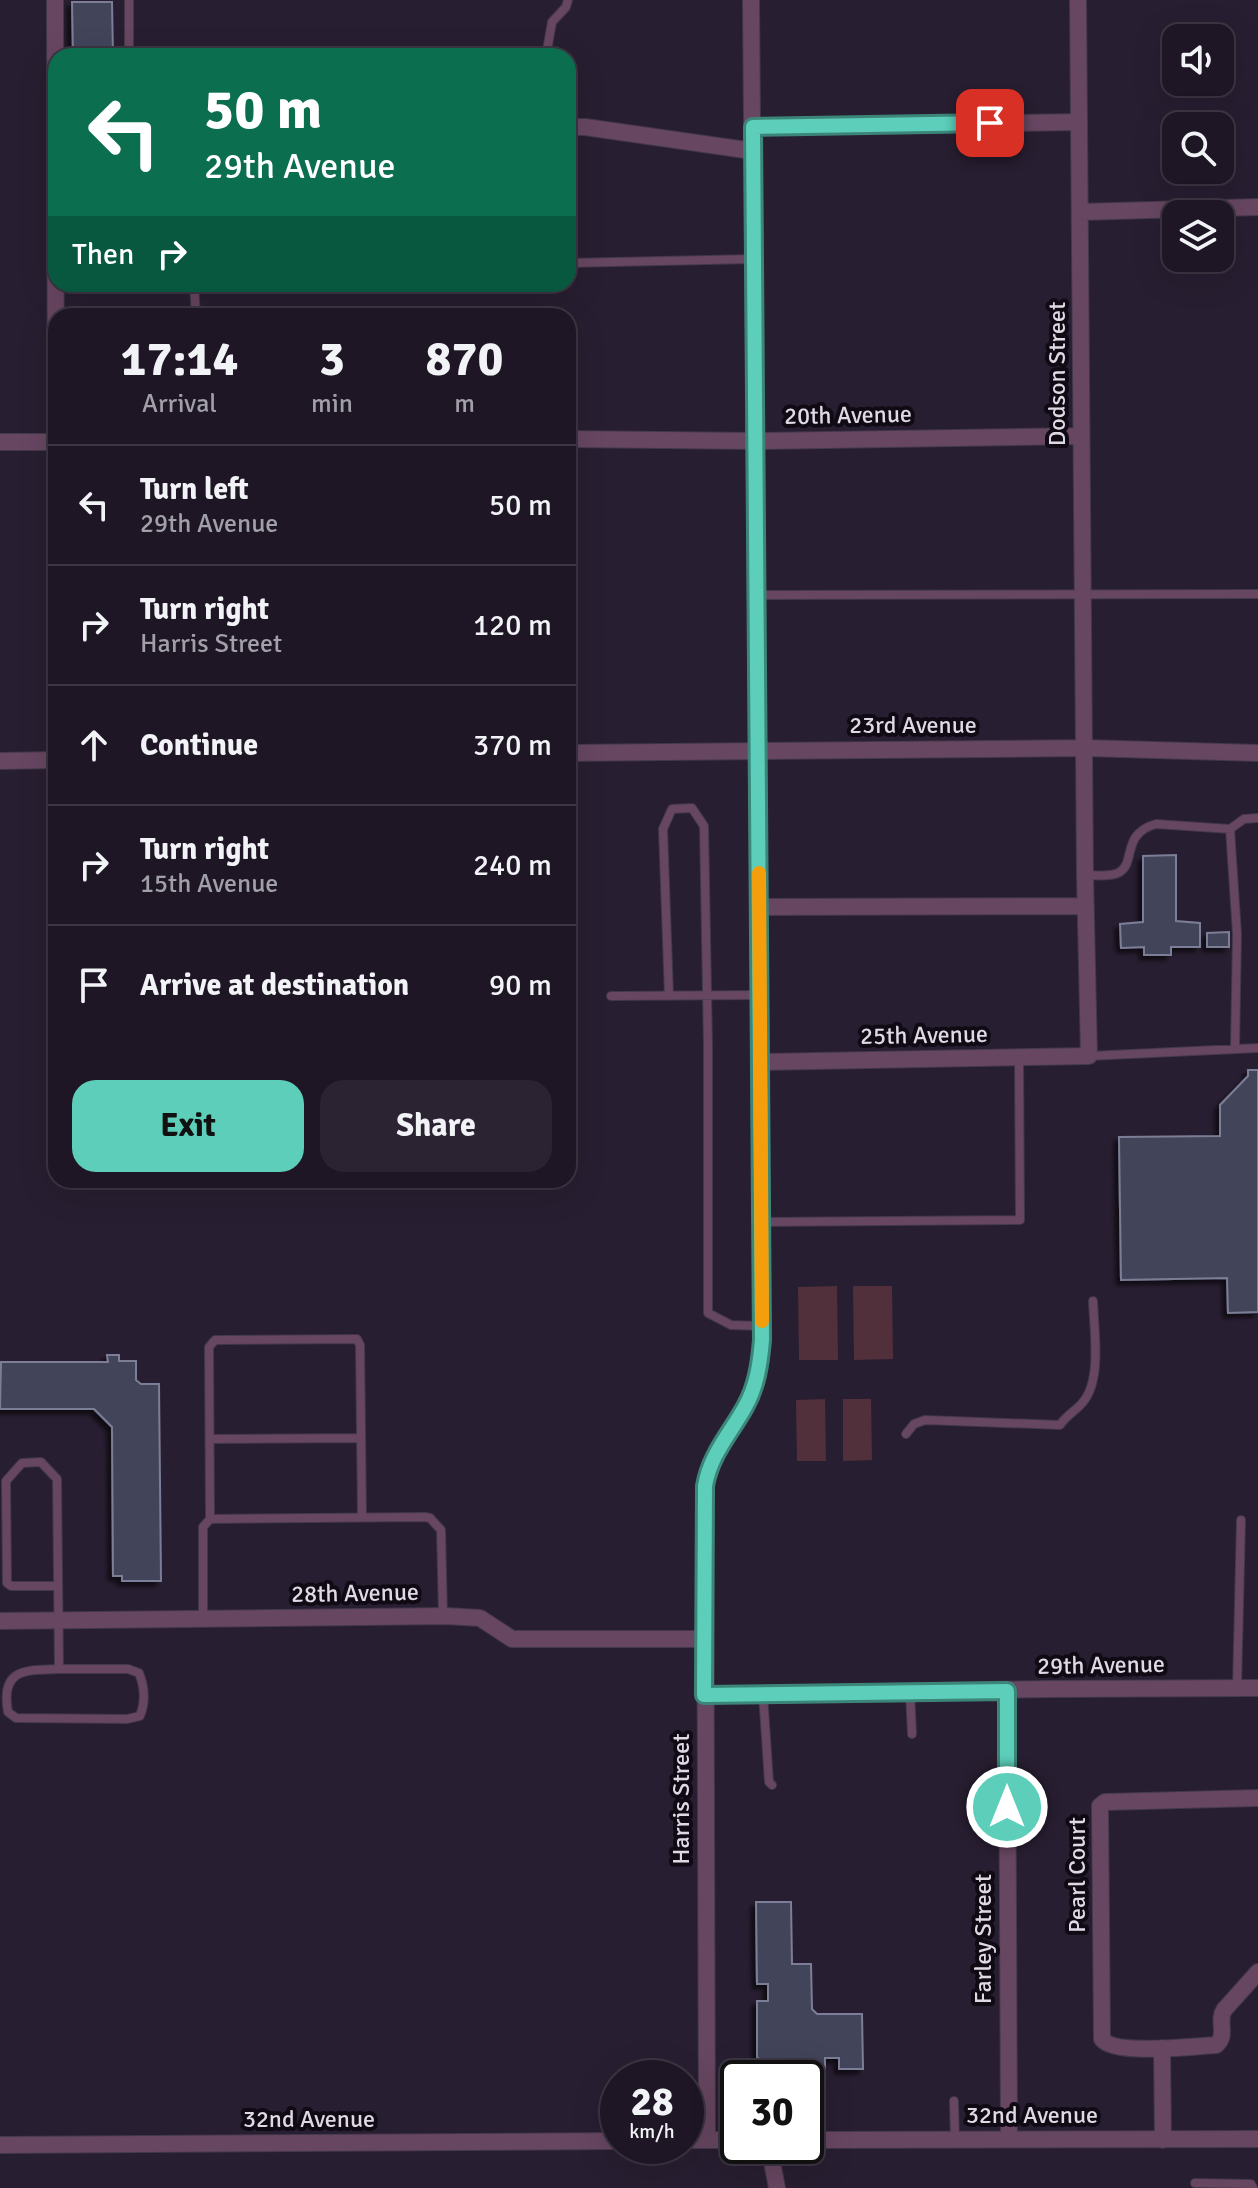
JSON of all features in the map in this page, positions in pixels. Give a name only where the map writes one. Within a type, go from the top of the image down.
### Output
[{"type":"street","points":[[55,0],[55,48]]},
{"type":"street","name":"Harris Street","points":[[707,2140],[705,1486],[707,1470],[751,1395],[760,1366],[762,1326],[751,0]]},
{"type":"street","name":"Dodson Street","points":[[1078,0],[1089,1056]]},
{"type":"street","points":[[753,127],[1079,122]]},
{"type":"street","points":[[576,127],[753,151]]},
{"type":"street","points":[[1080,212],[1258,207]]},
{"type":"street","name":"20th Avenue","points":[[576,439],[755,441],[1081,436]]},
{"type":"street","points":[[0,442],[48,442]]},
{"type":"street","name":"23rd Avenue","points":[[576,753],[1085,748],[1258,753]]},
{"type":"street","points":[[0,761],[48,760]]},
{"type":"street","points":[[759,907],[1086,906]]},
{"type":"street","name":"25th Avenue","points":[[760,1062],[1089,1056]]},
{"type":"street","name":"28th Avenue","points":[[0,1621],[443,1616],[480,1618],[512,1639],[704,1639]]},
{"type":"street","name":"29th Avenue","points":[[704,1695],[1258,1688]]},
{"type":"street","name":"Farley Street","points":[[1007,1691],[1009,2139]]},
{"type":"street","name":"Pearl Court","points":[[1258,1798],[1105,1802],[1100,1806],[1102,2039],[1111,2047],[1216,2045],[1221,2041],[1221,2015],[1258,1972]]},
{"type":"street","points":[[1162,2048],[1163,2140]]},
{"type":"street","name":"32nd Avenue","points":[[824,2140],[1258,2139]]},
{"type":"street","points":[[707,2140],[720,2140]]},
{"type":"street","name":"32nd Avenue","points":[[0,2145],[600,2141]]},
{"type":"street","points":[[772,2164],[777,2188]]},
{"type":"lane","points":[[129,0],[129,48]]},
{"type":"lane","points":[[547,48],[552,22],[566,7],[568,0]]},
{"type":"lane","points":[[576,263],[753,259]]},
{"type":"lane","points":[[756,595],[1258,594]]},
{"type":"lane","points":[[669,996],[663,829],[672,809],[692,808],[704,826],[708,1313],[731,1325],[762,1326]]},
{"type":"lane","points":[[1085,875],[1117,874],[1124,868],[1131,844],[1138,833],[1156,824],[1230,829],[1244,819],[1258,818]]},
{"type":"lane","points":[[1230,829],[1237,934],[1235,1049]]},
{"type":"lane","points":[[611,996],[760,995]]},
{"type":"lane","points":[[1089,1056],[1258,1048]]},
{"type":"lane","points":[[760,1222],[1020,1220],[1019,1057]]},
{"type":"lane","points":[[906,1434],[914,1424],[925,1420],[1060,1425],[1083,1402],[1091,1390],[1095,1375],[1093,1301]]},
{"type":"lane","points":[[203,1618],[203,1527],[210,1519],[209,1347],[215,1340],[357,1339],[360,1345],[362,1518]]},
{"type":"lane","points":[[210,1439],[361,1438]]},
{"type":"lane","points":[[58,1586],[11,1586],[7,1583],[6,1481],[22,1463],[41,1462],[57,1479],[59,1669]]},
{"type":"lane","points":[[210,1519],[425,1517],[441,1530],[443,1616]]},
{"type":"lane","points":[[1237,1688],[1241,1520]]},
{"type":"lane","points":[[59,1669],[128,1669],[139,1673],[144,1685],[144,1707],[140,1716],[127,1719],[16,1718],[8,1712],[8,1681],[13,1674],[25,1670],[59,1669]]},
{"type":"lane","points":[[910,1692],[912,1734]]},
{"type":"lane","points":[[763,1694],[769,1782],[772,1785]]},
{"type":"lane","points":[[954,2101],[955,2140]]},
{"type":"lane","points":[[1195,2183],[1251,2184],[1253,2188]]},
{"type":"shaded area","points":[[837,1286],[838,1360],[799,1360],[798,1287]]},
{"type":"shaded area","points":[[853,1286],[892,1286],[893,1359],[854,1360]]},
{"type":"shaded area","points":[[825,1399],[826,1461],[797,1461],[796,1400]]},
{"type":"shaded area","points":[[843,1399],[871,1399],[872,1460],[843,1461]]},
{"type":"building","points":[[72,2],[112,2],[113,48],[73,48]]},
{"type":"building","points":[[1176,855],[1176,921],[1200,923],[1200,947],[1171,947],[1171,955],[1144,955],[1144,947],[1121,948],[1120,924],[1143,922],[1143,856]]},
{"type":"building","points":[[1229,932],[1229,947],[1207,947],[1207,933]]},
{"type":"building","points":[[1248,1070],[1258,1070],[1258,1312],[1228,1313],[1227,1278],[1121,1280],[1119,1137],[1220,1136],[1220,1105],[1248,1076]]},
{"type":"building","points":[[107,1355],[119,1355],[119,1361],[136,1361],[136,1380],[141,1384],[159,1384],[161,1581],[122,1581],[122,1576],[113,1576],[112,1427],[94,1409],[0,1409],[1,1362],[108,1362]]},
{"type":"building","points":[[756,1902],[791,1902],[792,1964],[811,1964],[812,2009],[817,2014],[862,2014],[863,2069],[839,2069],[839,2058],[825,2058],[825,2069],[824,2060],[760,2060],[757,2057],[757,2001],[768,2001],[768,1984],[757,1984]]},
{"type":"slow traffic","points":[[759,873],[762,1321]]},
{"type":"route","points":[[990,123],[753,127],[762,1340],[760,1366],[751,1395],[707,1470],[704,1695],[1007,1691],[1007,1807]]}]
